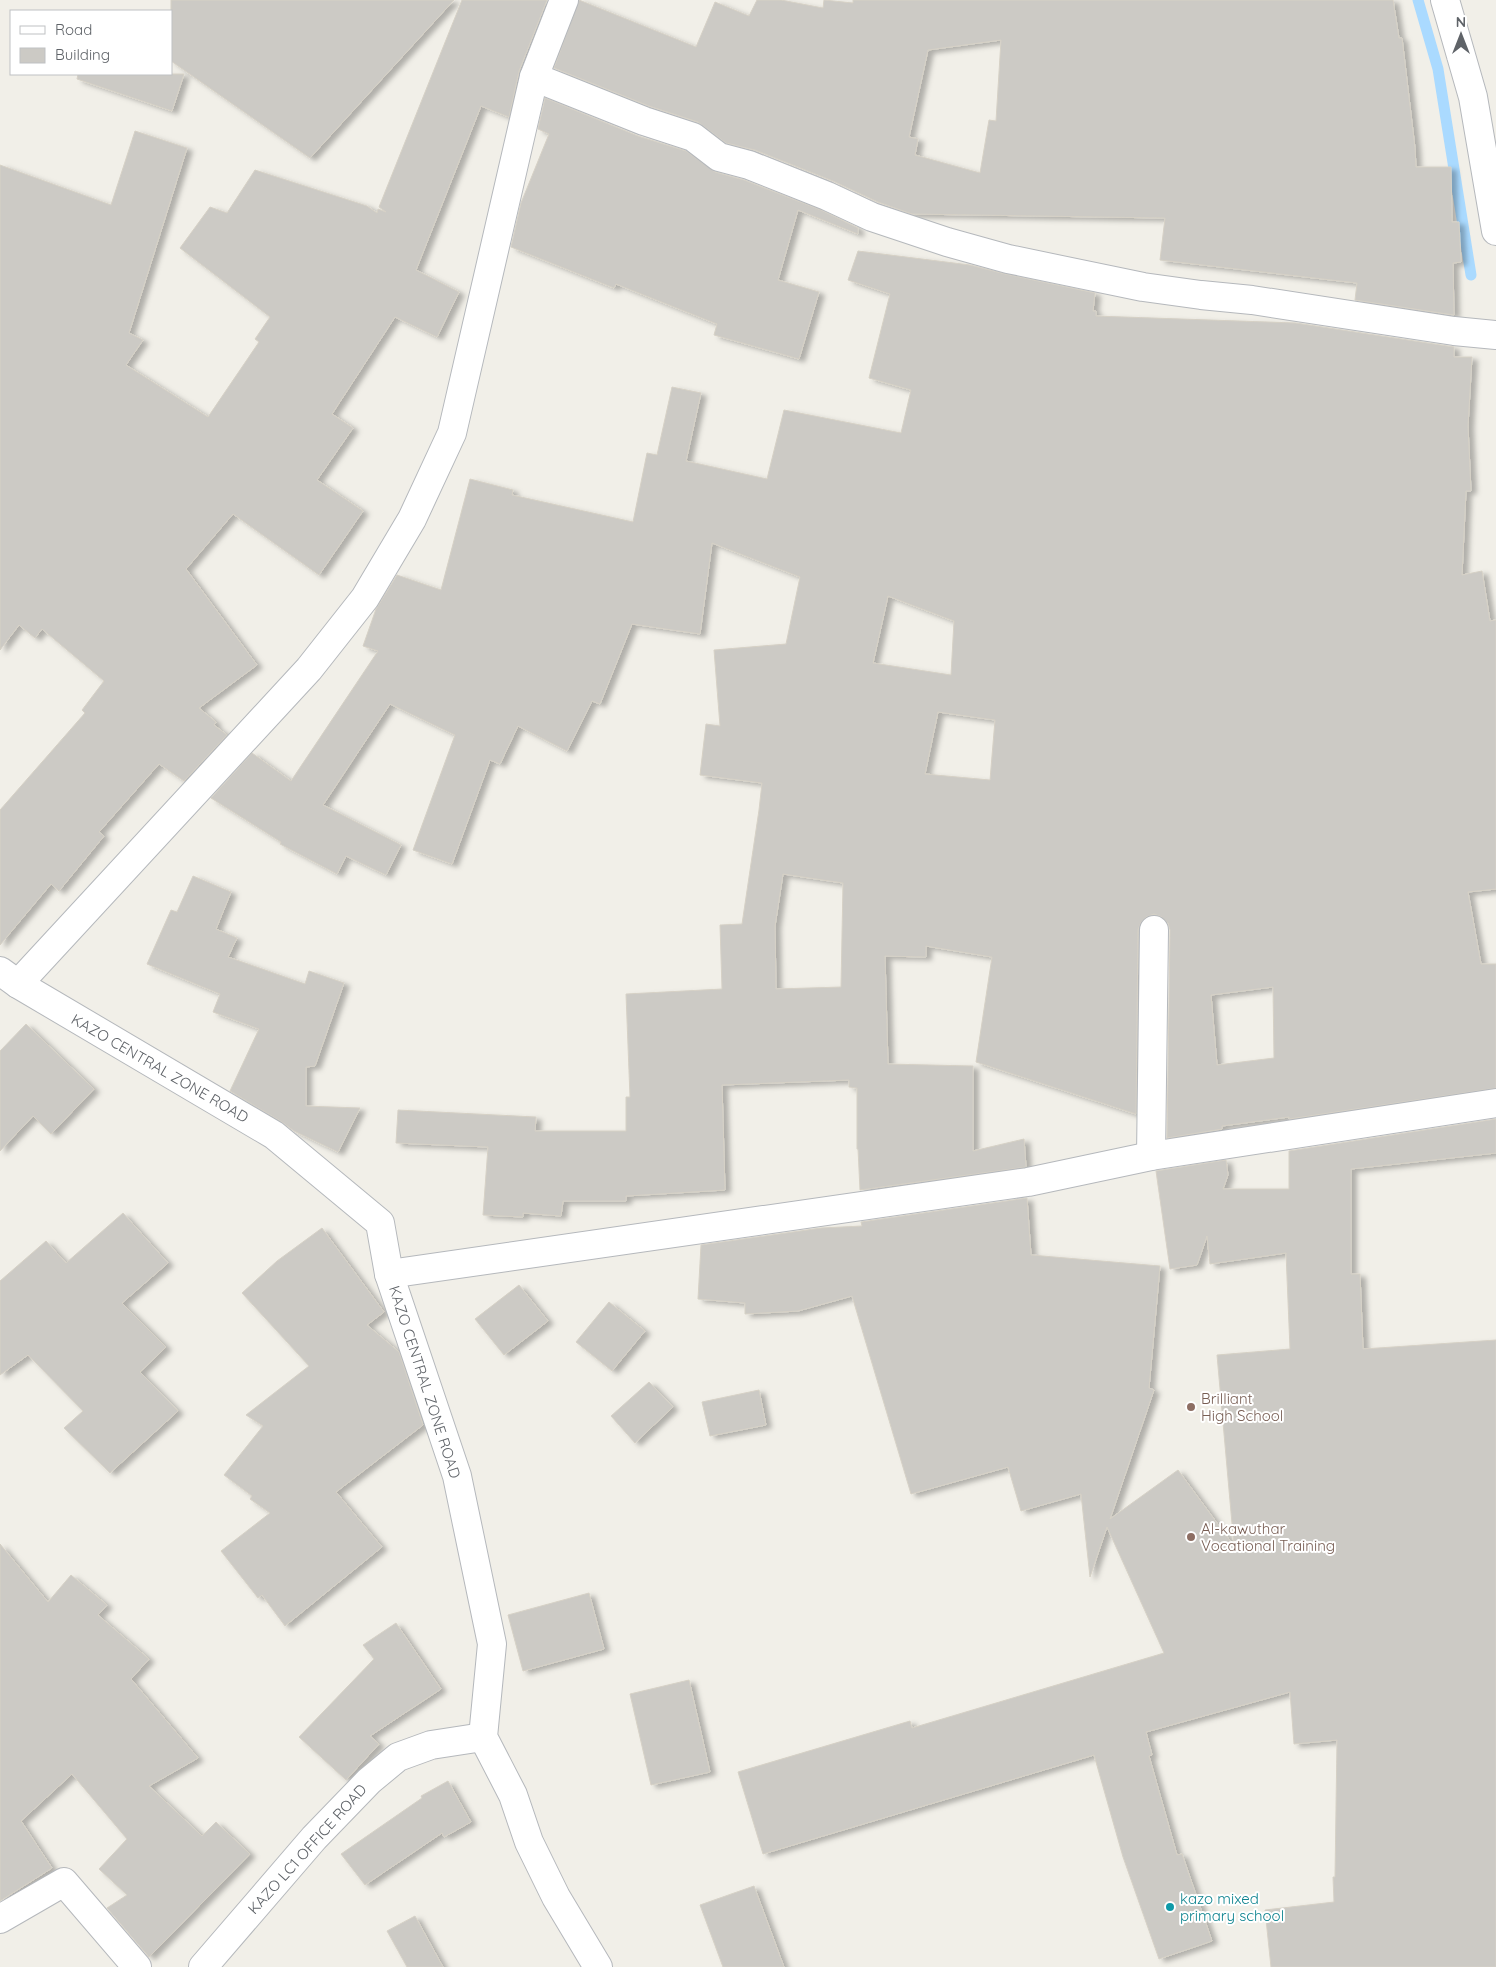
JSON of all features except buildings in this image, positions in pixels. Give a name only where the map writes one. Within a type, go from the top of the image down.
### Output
[{"type":"street","points":[[9,978],[309,669],[365,598],[412,518],[452,432],[534,77],[564,0]]},
{"type":"street","points":[[1444,0],[1473,97],[1496,231]]},
{"type":"street","points":[[534,77],[644,121],[692,137],[719,158],[749,165],[827,196],[872,217],[947,242],[1008,258],[1143,286],[1201,295],[1252,300],[1454,332],[1496,335]]},
{"type":"street","points":[[1151,1156],[1154,930]]},
{"type":"street","name":"KAZO CENTRAL ZONE ROAD","points":[[9,978],[274,1135],[380,1223],[390,1274],[457,1476],[492,1644],[483,1737]]},
{"type":"street","points":[[390,1274],[1028,1182],[1151,1156],[1496,1103]]},
{"type":"street","points":[[483,1737],[513,1795],[529,1842],[556,1897],[598,1967]]},
{"type":"street","name":"KAZO LC1 OFFICE ROAD","points":[[203,1967],[314,1838],[369,1781],[398,1757],[431,1745],[483,1737]]},
{"type":"street","points":[[0,1919],[64,1882],[137,1967]]},
{"type":"waterway","points":[[1418,0],[1438,69],[1471,275]]},
{"type":"place","name":"Brilliant High School","points":[[1191,1407]]},
{"type":"place","name":"Al-kawuthar Vocational Training","points":[[1191,1537]]},
{"type":"place","name":"kazo mixed primary school","points":[[1170,1907]]}]
